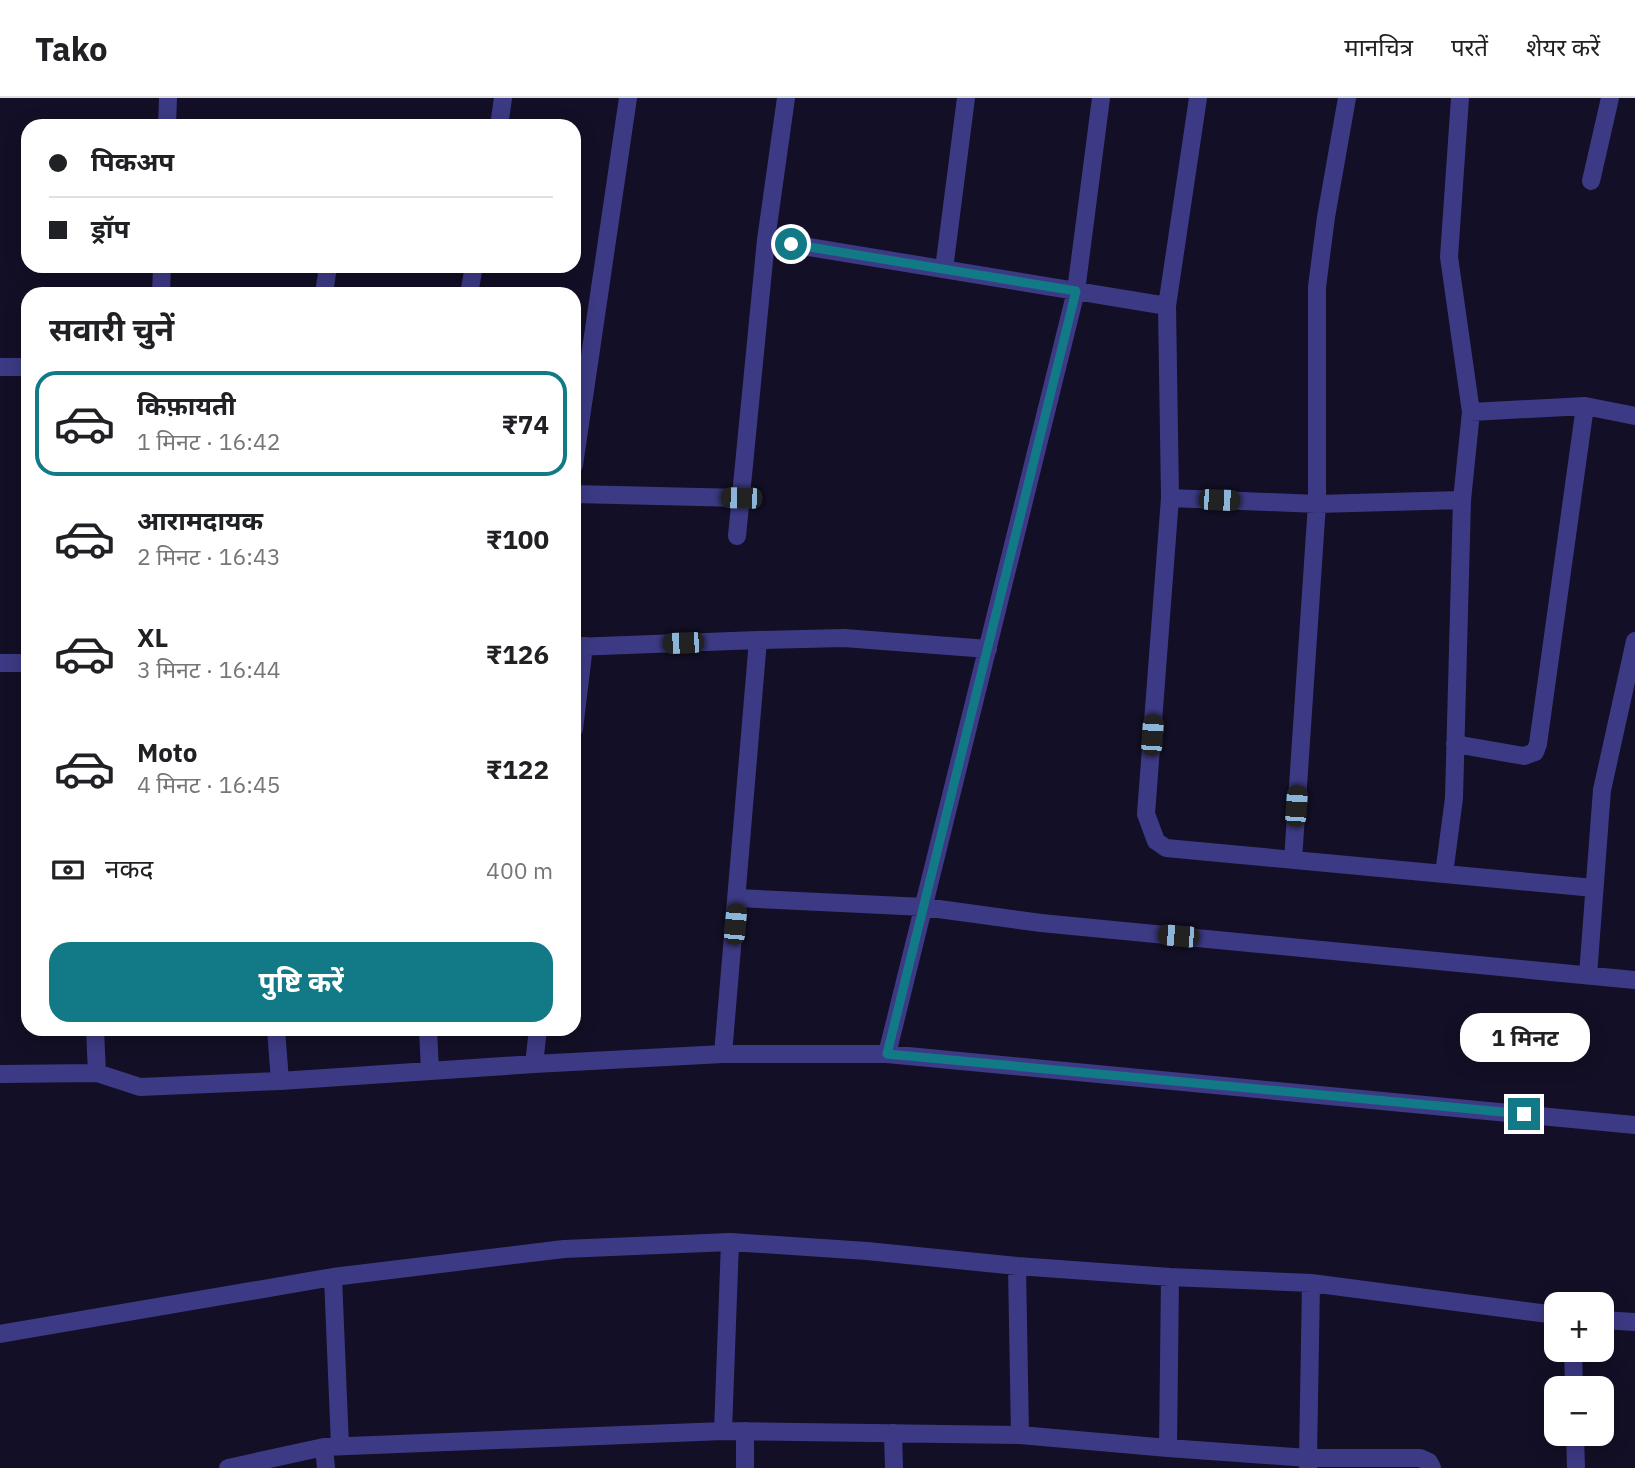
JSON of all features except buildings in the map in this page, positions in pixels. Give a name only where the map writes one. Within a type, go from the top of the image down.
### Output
[{"type":"street","points":[[167,119],[168,98]]},
{"type":"street","points":[[500,119],[503,98]]},
{"type":"street","points":[[581,417],[628,98]]},
{"type":"street","points":[[737,537],[766,240],[786,98]]},
{"type":"street","points":[[944,269],[966,98]]},
{"type":"street","points":[[887,1054],[1076,291],[1101,98]]},
{"type":"street","points":[[1198,98],[1167,306],[1170,498],[1146,814],[1156,841],[1166,849],[1594,888]]},
{"type":"street","points":[[1293,860],[1317,504],[1317,287],[1347,98]]},
{"type":"street","points":[[1444,874],[1454,798],[1462,500],[1471,412],[1449,257],[1460,98]]},
{"type":"street","points":[[1591,181],[1610,98]]},
{"type":"street","points":[[766,240],[1167,306]]},
{"type":"street","points":[[0,367],[21,367]]},
{"type":"street","points":[[1471,412],[1585,406],[1635,416]]},
{"type":"street","points":[[1455,744],[1524,756],[1535,752],[1585,406]]},
{"type":"street","points":[[581,494],[741,498]]},
{"type":"street","points":[[1170,498],[1317,504],[1462,500]]},
{"type":"street","points":[[581,646],[844,638],[988,649]]},
{"type":"street","points":[[723,1054],[758,640]]},
{"type":"street","points":[[1588,975],[1602,790],[1635,641]]},
{"type":"street","points":[[0,663],[21,663]]},
{"type":"street","points":[[737,898],[925,907],[1041,923],[1635,980]]},
{"type":"street","points":[[95,1036],[97,1073]]},
{"type":"street","points":[[277,1036],[281,1082]]},
{"type":"street","points":[[428,1036],[430,1071]]},
{"type":"street","points":[[534,1064],[537,1036]]},
{"type":"street","points":[[0,1074],[97,1073],[139,1087],[281,1082],[723,1054],[887,1054],[1635,1125]]},
{"type":"street","points":[[723,1431],[730,1242]]},
{"type":"street","points":[[0,1334],[333,1277],[564,1249],[730,1242],[1170,1277],[1311,1283],[1544,1313]]},
{"type":"street","points":[[1017,1266],[1020,1435]]},
{"type":"street","points":[[326,1468],[332,1447],[333,1277]]},
{"type":"street","points":[[1168,1448],[1170,1277]]},
{"type":"street","points":[[1308,1463],[1311,1283]]},
{"type":"street","points":[[1614,1321],[1635,1322]]},
{"type":"street","points":[[228,1468],[332,1447],[723,1431],[1020,1435],[1308,1463],[1420,1458],[1429,1462],[1432,1468]]},
{"type":"street","points":[[745,1431],[745,1468]]},
{"type":"street","points":[[893,1433],[894,1468]]},
{"type":"street","points":[[1575,1446],[1576,1468]]},
{"type":"route","points":[[791,244],[1076,291],[887,1054],[1524,1114]]}]
